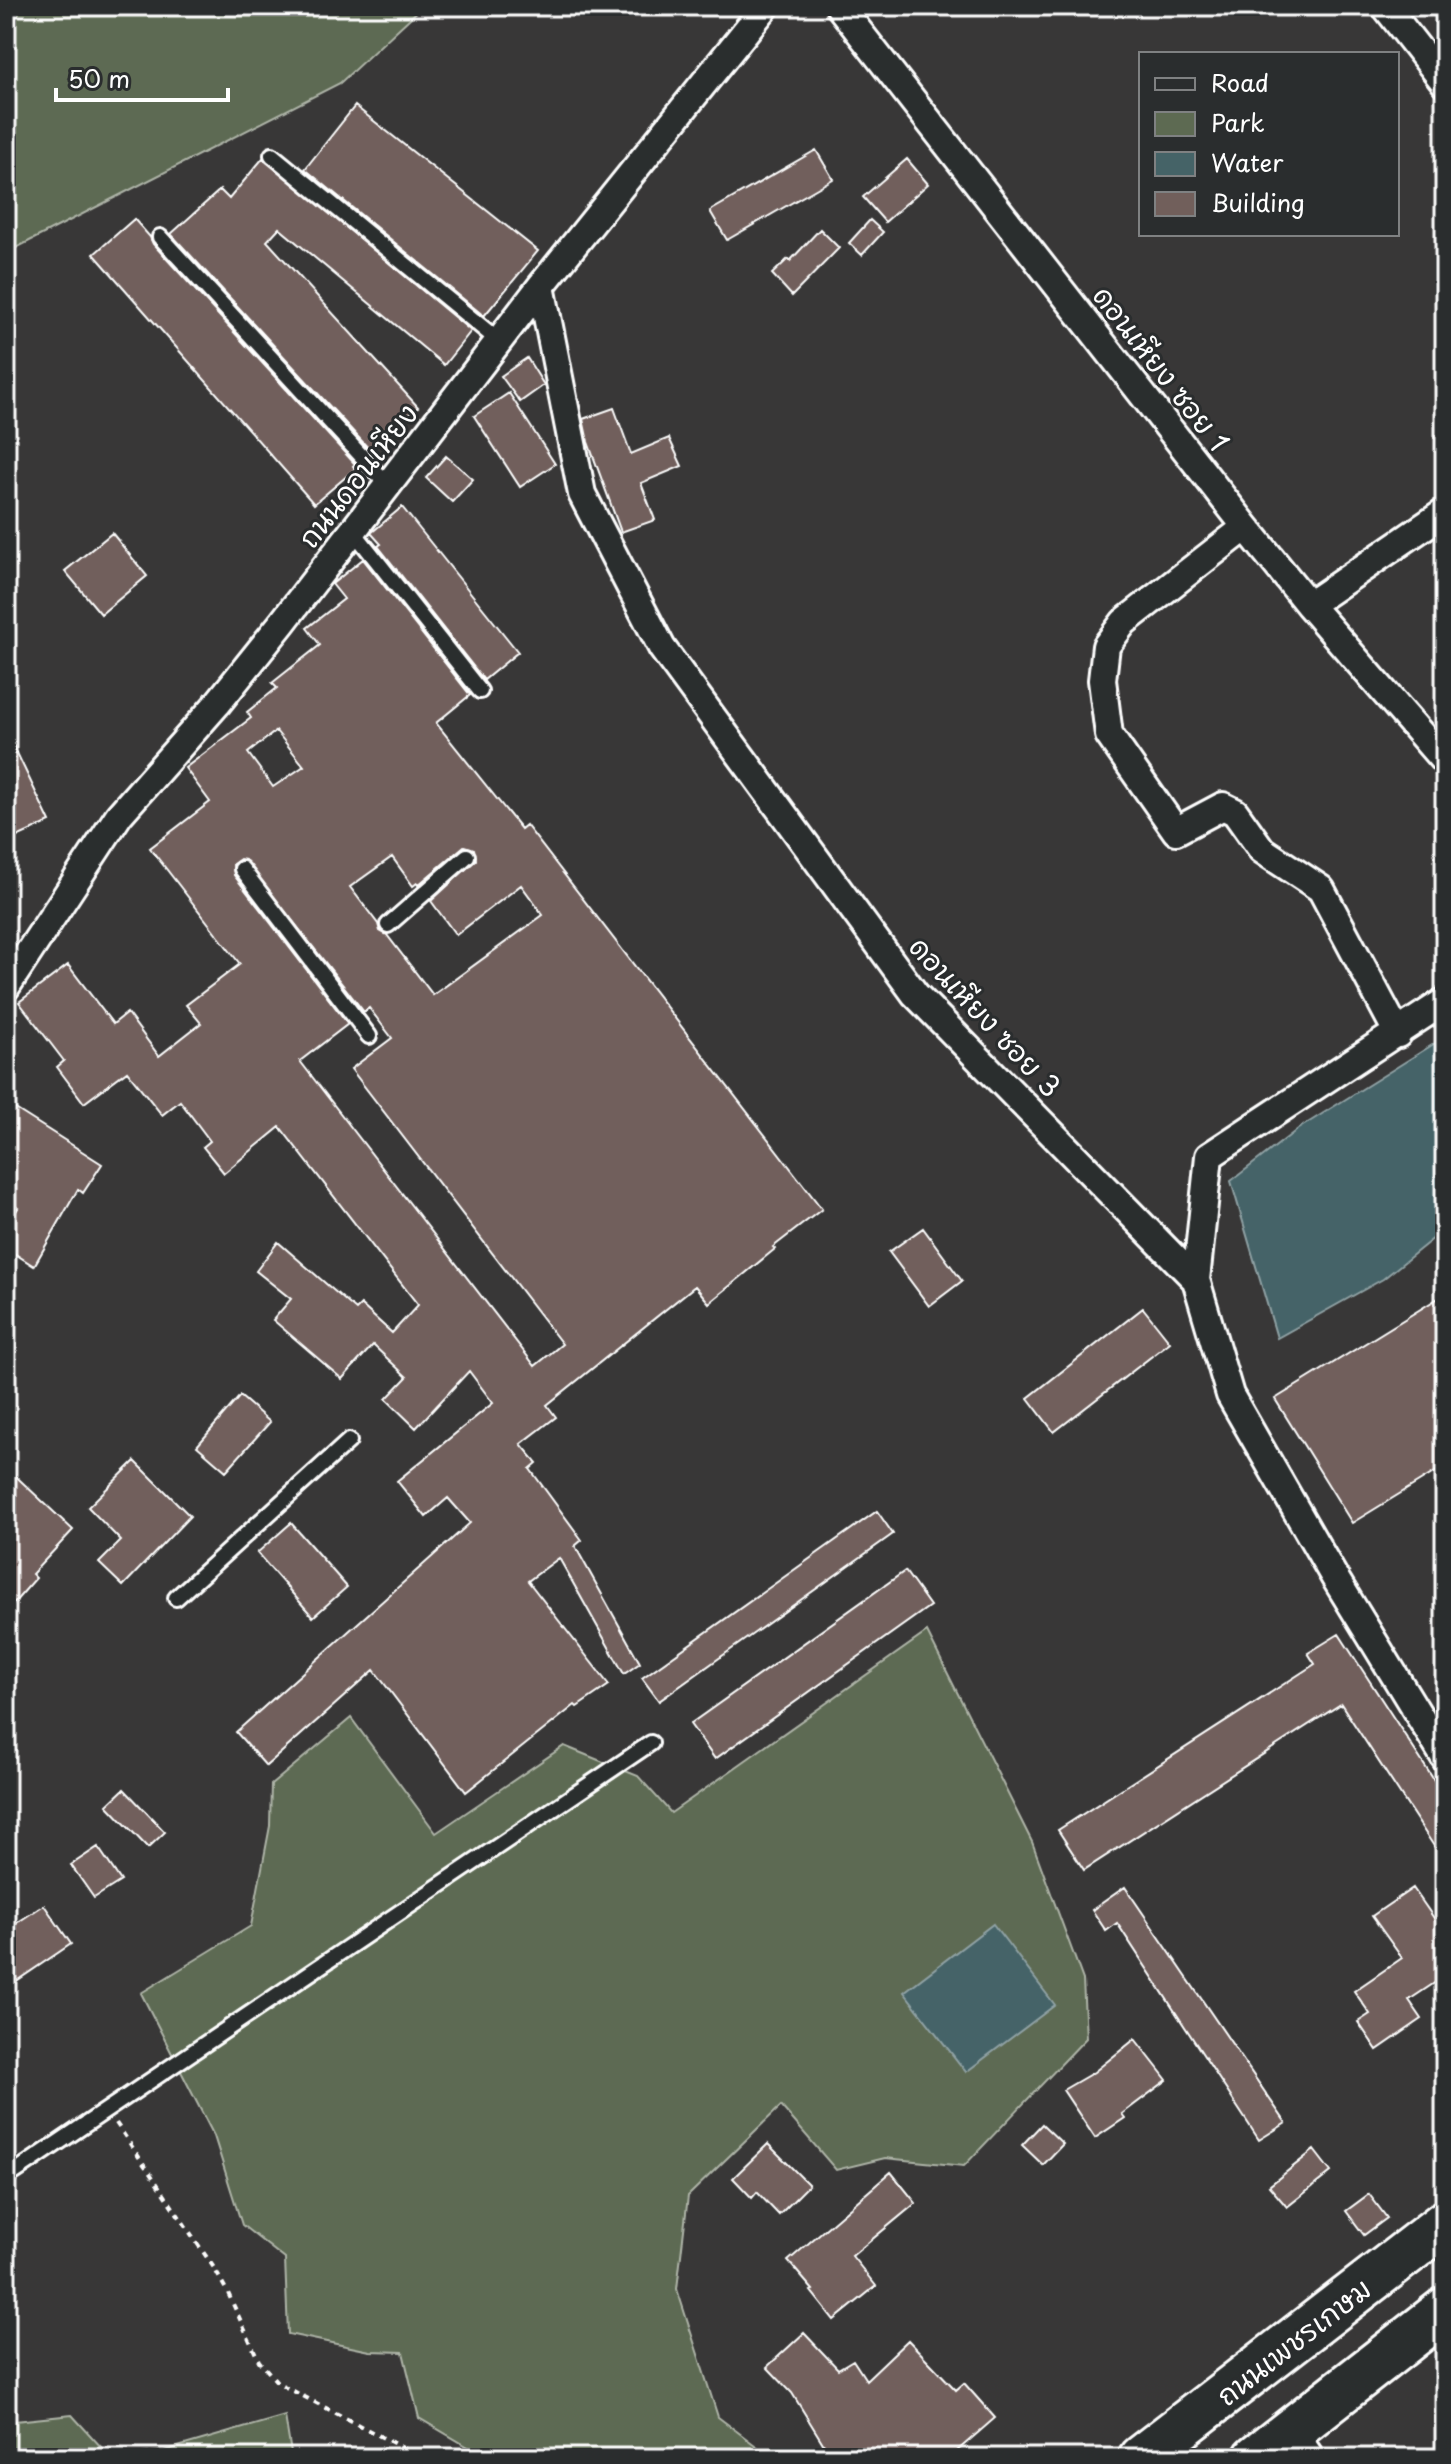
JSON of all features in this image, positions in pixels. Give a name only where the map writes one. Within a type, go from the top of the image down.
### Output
[{"type":"highway","name":"ถนนเพชรเกษม","points":[[1141,2458],[1445,2223]]},
{"type":"highway","points":[[1256,2458],[1301,2444],[1445,2310]]},
{"type":"street","name":"ถนนดอนเหียง","points":[[6,987],[119,815],[217,704],[354,532],[541,286],[766,6]]},
{"type":"street","name":"ดอนเหียง ซอย 1","points":[[839,6],[1246,527],[1445,762]]},
{"type":"street","points":[[1385,6],[1445,83]]},
{"type":"street","name":"ดอนเหียง ซอย 3","points":[[541,286],[582,494],[662,648],[915,994],[1196,1280],[1230,1395],[1335,1578],[1445,1758]]},
{"type":"street","points":[[1309,605],[1445,512]]},
{"type":"street","points":[[1246,527],[1124,622],[1106,646],[1102,680],[1109,735],[1176,831],[1223,806],[1235,812],[1262,850],[1321,889],[1398,1034]]},
{"type":"street","points":[[1196,1280],[1209,1156],[1445,1001]]},
{"type":"lane","points":[[272,155],[500,342]]},
{"type":"lane","points":[[160,237],[389,486]]},
{"type":"lane","points":[[354,532],[480,691]]},
{"type":"lane","points":[[388,925],[467,856]]},
{"type":"lane","points":[[242,869],[369,1036]]},
{"type":"lane","points":[[176,1598],[349,1441]]},
{"type":"lane","points":[[6,2178],[651,1743]]},
{"type":"path","points":[[107,2110],[214,2268],[250,2344],[267,2372],[291,2390],[422,2458]]},
{"type":"green space","points":[[6,6],[423,6],[340,83],[6,253]]},
{"type":"green space","points":[[927,1632],[1032,1842],[1083,1980],[1086,2038],[964,2166],[885,2158],[836,2170],[781,2106],[688,2196],[677,2289],[718,2417],[772,2458],[487,2458],[419,2418],[403,2352],[370,2351],[288,2334],[285,2259],[242,2225],[214,2136],[141,1993],[251,1926],[270,1826],[271,1785],[351,1718],[436,1833],[564,1746],[638,1776],[671,1813]]},
{"type":"green space","points":[[72,2415],[111,2458],[6,2458],[6,2422]]},
{"type":"green space","points":[[285,2416],[291,2453],[305,2458],[111,2458],[164,2451]]},
{"type":"water","points":[[1445,1037],[1445,1229],[1383,1279],[1277,1338],[1231,1181],[1298,1129]]},
{"type":"water","points":[[993,1924],[1055,2005],[966,2072],[904,1992]]},
{"type":"building","points":[[355,106],[538,251],[484,316],[305,169]]},
{"type":"building","points":[[816,150],[833,179],[727,240],[710,211]]},
{"type":"building","points":[[263,158],[471,331],[444,365],[279,228],[267,241],[418,407],[370,450],[171,234],[220,190],[229,199]]},
{"type":"building","points":[[907,159],[928,184],[885,222],[863,197]]},
{"type":"building","points":[[134,219],[153,244],[355,464],[355,469],[314,504],[94,254]]},
{"type":"building","points":[[870,220],[883,232],[862,255],[849,243]]},
{"type":"building","points":[[820,229],[839,248],[792,296],[772,274],[788,259],[790,261]]},
{"type":"building","points":[[527,358],[544,385],[520,402],[501,376]]},
{"type":"building","points":[[509,393],[555,464],[520,487],[474,416]]},
{"type":"building","points":[[614,408],[631,454],[669,438],[682,466],[641,483],[655,520],[621,532],[588,442],[583,419]]},
{"type":"building","points":[[446,456],[473,479],[452,502],[426,478]]},
{"type":"building","points":[[402,507],[518,652],[484,680],[371,533]]},
{"type":"building","points":[[112,533],[147,576],[101,614],[65,571]]},
{"type":"building","points":[[363,559],[470,695],[436,723],[521,829],[526,825],[822,1209],[709,1303],[695,1286],[547,1405],[556,1417],[521,1444],[537,1463],[530,1469],[582,1540],[575,1546],[640,1663],[624,1674],[559,1558],[528,1581],[609,1685],[577,1707],[575,1705],[466,1792],[374,1670],[266,1766],[236,1732],[470,1523],[448,1498],[426,1517],[397,1481],[493,1403],[469,1371],[416,1428],[386,1399],[407,1377],[373,1345],[342,1379],[273,1320],[291,1299],[256,1271],[278,1242],[356,1310],[361,1305],[392,1333],[418,1305],[280,1127],[224,1173],[203,1147],[210,1141],[180,1101],[162,1115],[127,1071],[84,1103],[57,1067],[64,1061],[19,1002],[68,965],[113,1024],[127,1013],[159,1056],[201,1023],[186,1005],[240,964],[150,848],[210,802],[185,768],[251,718],[247,712],[277,688],[272,683],[320,645],[307,628],[344,599],[332,584]],"holes":[[[276,731],[304,766],[273,787],[248,753]],[[464,846],[474,849],[476,860],[431,901],[456,935],[521,885],[543,915],[433,995],[387,935],[380,931],[350,887],[392,857],[413,886]],[[240,859],[245,860],[364,1012],[369,1008],[392,1038],[351,1069],[562,1344],[535,1366],[300,1061],[348,1024],[234,875],[233,864]]]},
{"type":"building","points":[[6,730],[50,822],[6,842]]},
{"type":"building","points":[[6,1103],[102,1164],[83,1193],[78,1189],[34,1266],[6,1248],[6,1227],[18,1208],[6,1200]]},
{"type":"building","points":[[923,1228],[962,1281],[929,1306],[889,1252]]},
{"type":"building","points":[[1445,1294],[1445,1466],[1352,1523],[1275,1399]]},
{"type":"building","points":[[1143,1308],[1170,1342],[1054,1432],[1028,1398]]},
{"type":"building","points":[[240,1396],[270,1422],[226,1471],[197,1446]]},
{"type":"building","points":[[135,1461],[190,1516],[123,1586],[99,1563],[121,1541],[88,1507]]},
{"type":"building","points":[[6,1467],[73,1530],[32,1574],[36,1578],[6,1612]]},
{"type":"building","points":[[877,1511],[893,1534],[659,1701],[642,1678]]},
{"type":"building","points":[[291,1523],[347,1587],[313,1617],[257,1553]]},
{"type":"building","points":[[905,1571],[930,1606],[715,1759],[690,1724]]},
{"type":"building","points":[[1339,1634],[1445,1797],[1445,1863],[1341,1704],[1084,1870],[1058,1830],[1315,1664],[1308,1653]]},
{"type":"building","points":[[124,1789],[165,1832],[148,1848],[107,1805]]},
{"type":"building","points":[[98,1847],[121,1881],[94,1898],[71,1865]]},
{"type":"building","points":[[1125,1887],[1286,2123],[1259,2140],[1117,1923],[1106,1931],[1092,1910]]},
{"type":"building","points":[[1413,1888],[1445,1934],[1445,1976],[1409,2000],[1422,2019],[1377,2050],[1358,2022],[1370,2014],[1354,1991],[1402,1958],[1372,1916]]},
{"type":"building","points":[[44,1905],[71,1944],[6,1988],[6,1930]]},
{"type":"building","points":[[1135,2039],[1167,2080],[1122,2114],[1125,2118],[1095,2138],[1063,2090],[1094,2072]]},
{"type":"building","points":[[1042,2124],[1063,2144],[1043,2165],[1022,2145]]},
{"type":"building","points":[[768,2144],[809,2185],[779,2215],[757,2192],[752,2198],[733,2178]]},
{"type":"building","points":[[1314,2150],[1331,2172],[1287,2207],[1269,2186]]},
{"type":"building","points":[[891,2172],[916,2203],[852,2256],[876,2286],[834,2320],[788,2261]]},
{"type":"building","points":[[1369,2194],[1387,2218],[1364,2235],[1346,2211]]},
{"type":"building","points":[[804,2333],[838,2369],[853,2360],[866,2380],[908,2340],[956,2390],[964,2383],[995,2418],[949,2458],[832,2458],[792,2393],[767,2367]]}]
